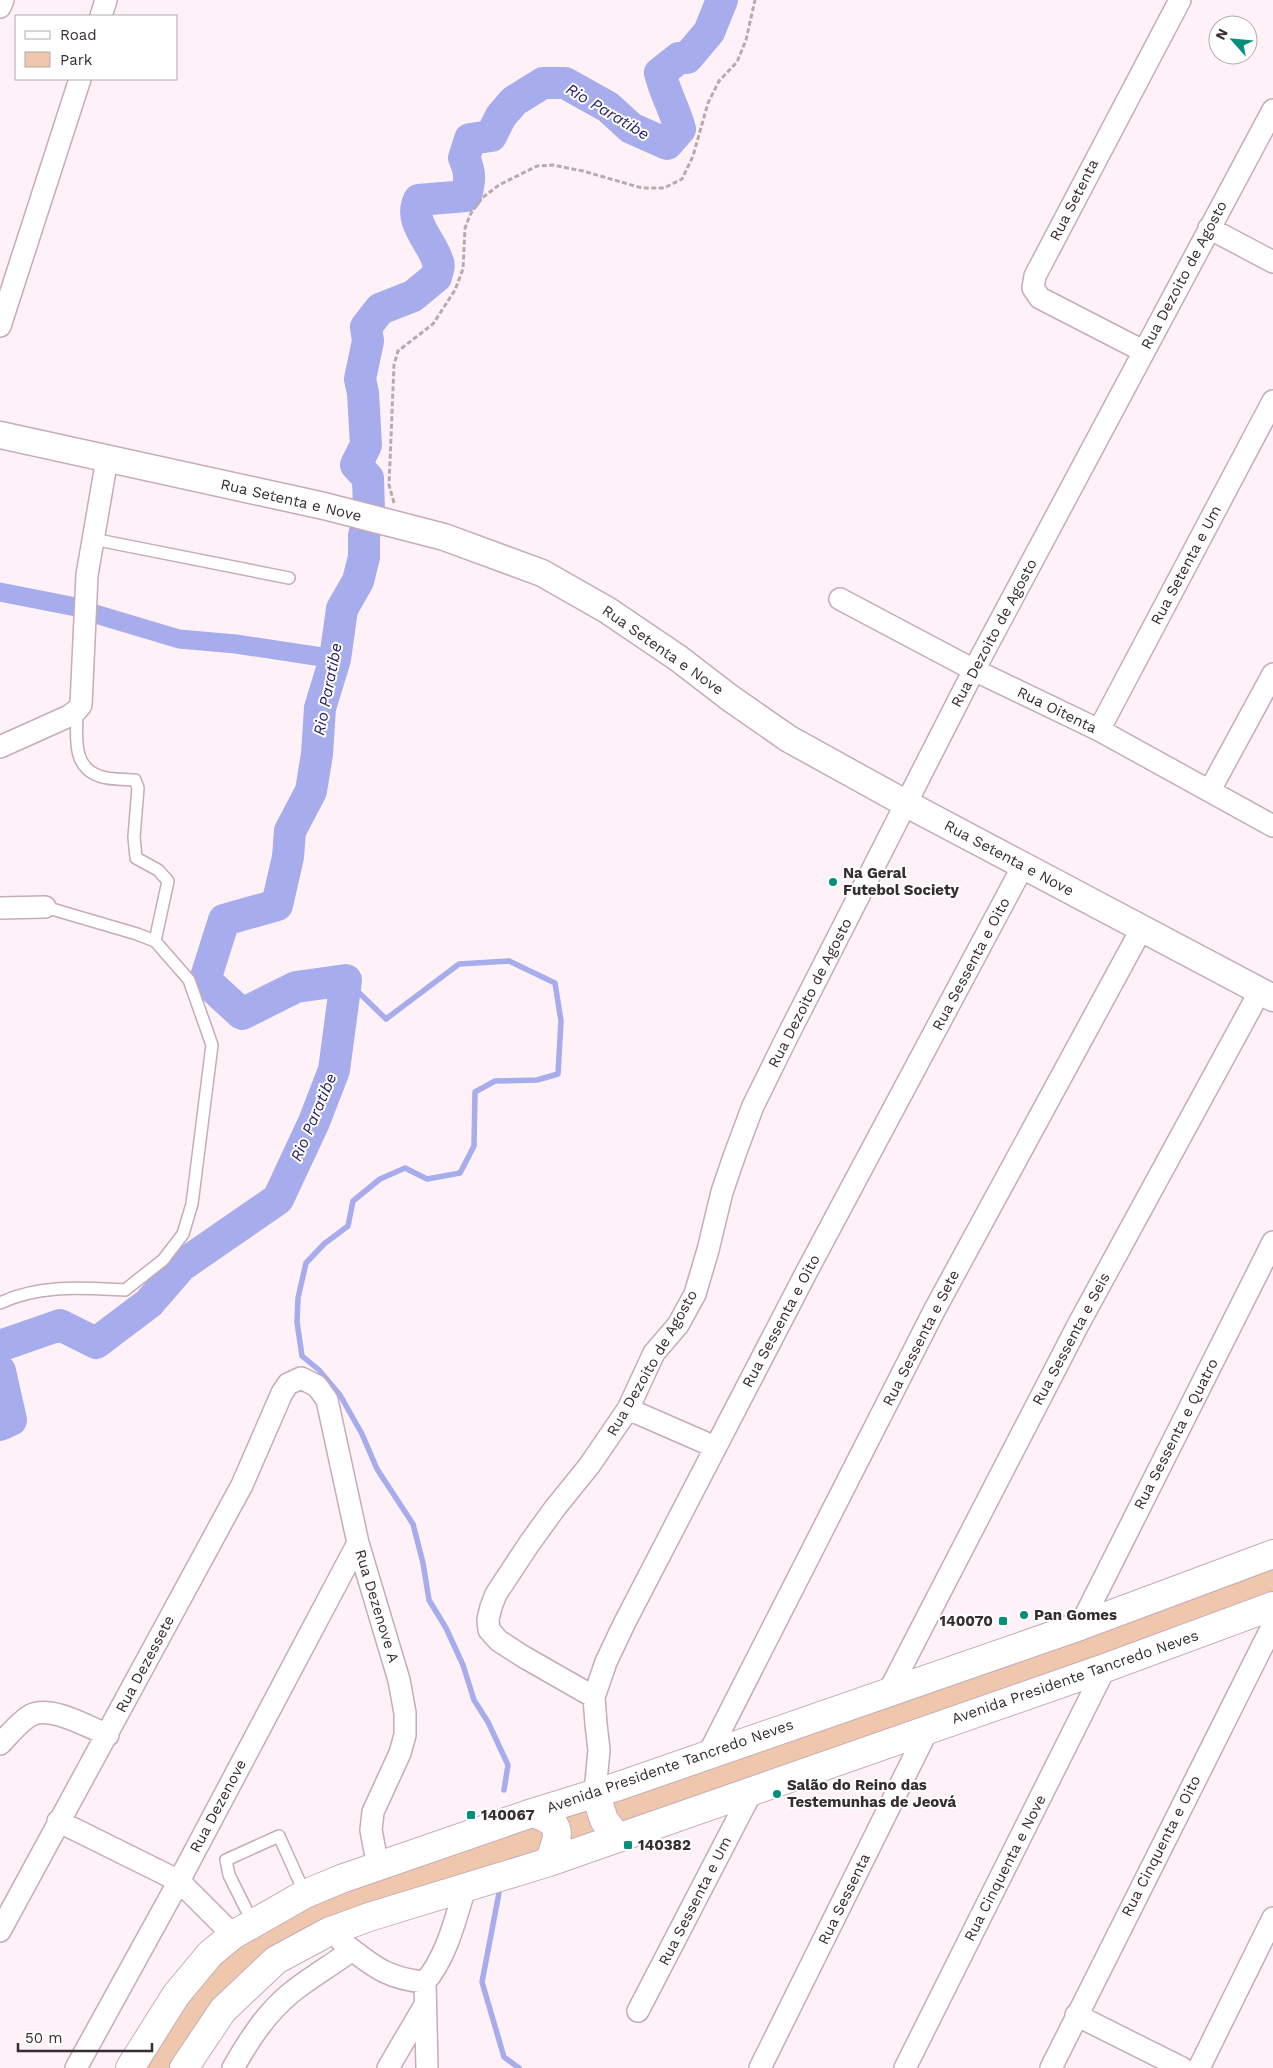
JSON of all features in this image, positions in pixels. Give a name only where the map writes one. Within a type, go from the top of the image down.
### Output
[{"type":"main road","name":"Avenida Presidente Tancredo Neves","points":[[130,2068],[176,1995],[210,1954],[243,1929],[306,1894],[341,1879],[532,1812],[1080,1626],[1273,1554]]},
{"type":"main road","name":"Avenida Presidente Tancredo Neves","points":[[184,2068],[223,2010],[276,1960],[328,1932],[369,1916],[548,1862],[752,1792],[1105,1668],[1273,1606]]},
{"type":"main road","points":[[595,1792],[604,1820],[617,1837]]},
{"type":"main road","points":[[532,1812],[549,1819],[555,1826],[558,1838],[548,1862]]},
{"type":"street","points":[[0,8],[2,0]]},
{"type":"street","points":[[101,15],[106,0]]},
{"type":"street","name":"Rua Setenta","points":[[1143,350],[1040,298],[1033,288],[1035,276],[1180,0]]},
{"type":"street","points":[[0,326],[80,80]]},
{"type":"street","name":"Rua Dezoito de Agosto","points":[[594,1697],[524,1657],[500,1641],[489,1630],[488,1619],[496,1594],[529,1544],[589,1466],[628,1409],[654,1353],[678,1325],[695,1294],[722,1192],[753,1106],[974,670],[1143,350],[1273,110]]},
{"type":"street","points":[[1209,228],[1273,262]]},
{"type":"street","name":"Rua Setenta e Um","points":[[1098,730],[1273,401]]},
{"type":"street","name":"Rua Setenta e Nove","points":[[0,435],[324,506],[444,537],[542,573],[615,615],[789,738],[905,803],[1266,995]]},
{"type":"street","points":[[0,747],[39,730],[77,710],[81,705],[87,575],[107,459]]},
{"type":"street","name":"Rua Oitenta","points":[[840,599],[974,670],[1098,730],[1273,826]]},
{"type":"street","points":[[1210,790],[1273,674]]},
{"type":"street","name":"Rua Sessenta e Oito","points":[[595,1792],[599,1750],[594,1697],[606,1662],[715,1447],[1024,866]]},
{"type":"street","points":[[0,908],[45,907]]},
{"type":"street","name":"Rua Sessenta e Sete","points":[[709,1753],[934,1311],[1142,928]]},
{"type":"street","name":"Rua Sessenta e Seis","points":[[889,1691],[1078,1325],[1266,995]]},
{"type":"street","name":"Rua Sessenta e Quatro","points":[[1080,1626],[1273,1242]]},
{"type":"street","name":"Rua Dezenove A","points":[[282,1393],[288,1384],[301,1378],[317,1386],[327,1400],[358,1543],[399,1680],[405,1713],[405,1735],[400,1753],[373,1812],[370,1830],[378,1867]]},
{"type":"street","name":"Rua Dezessete","points":[[0,1931],[242,1485],[282,1393]]},
{"type":"street","points":[[628,1409],[715,1447]]},
{"type":"street","name":"Rua Dezenove","points":[[76,2068],[179,1880],[358,1543]]},
{"type":"street","name":"Rua Cinquenta e Oito","points":[[1051,2068],[1076,2014],[1273,1625]]},
{"type":"street","name":"Rua Cinquenta e Nove","points":[[905,2068],[1105,1668]]},
{"type":"street","points":[[0,1744],[21,1723],[32,1715],[44,1712],[60,1715],[108,1735]]},
{"type":"street","name":"Rua Sessenta","points":[[760,2068],[928,1729]]},
{"type":"street","name":"Rua Sessenta e Um","points":[[638,2010],[752,1792]]},
{"type":"street","points":[[58,1821],[179,1880],[243,1929]]},
{"type":"street","points":[[428,2068],[425,1982],[435,1971],[442,1955],[465,1888]]},
{"type":"street","points":[[1199,2068],[1273,1918]]},
{"type":"street","points":[[328,1932],[388,1975],[405,1980],[425,1982]]},
{"type":"street","points":[[233,2068],[250,2037],[275,2008],[292,1992],[352,1950]]},
{"type":"street","points":[[388,2068],[426,2005]]},
{"type":"street","points":[[1076,2014],[1182,2068]]},
{"type":"lane","points":[[93,538],[289,578]]},
{"type":"lane","points":[[77,710],[77,756],[88,770],[100,777],[135,780],[138,788],[134,836],[136,858],[158,870],[168,881],[154,941]]},
{"type":"lane","points":[[0,1303],[15,1296],[66,1288],[125,1290],[162,1260],[184,1234],[192,1204],[212,1046],[189,980],[154,941],[137,934],[45,907]]},
{"type":"lane","points":[[243,1929],[226,1860],[279,1836],[306,1894]]},
{"type":"path","points":[[394,525],[389,485],[394,365],[398,351],[433,324],[455,290],[463,269],[465,228],[472,212],[482,198],[499,185],[537,166],[553,165],[583,171],[642,188],[664,188],[682,179],[693,156],[708,103],[719,81],[737,62],[746,40],[755,0]]},
{"type":"green space","points":[[1273,1561],[1273,1602],[338,1922],[176,2068],[136,2068],[197,1979],[246,1932],[327,1891]]},
{"type":"waterway","name":"Rio Paratibe","points":[[0,1346],[60,1325],[96,1343],[149,1303],[181,1266],[278,1199],[314,1122],[334,1070],[346,980],[296,987],[242,1014],[205,980],[224,920],[277,905],[288,857],[290,831],[311,791],[317,754],[320,708],[335,659],[342,609],[358,581],[364,557],[364,536],[369,512],[368,478],[356,465],[366,445],[363,393],[360,379],[368,341],[366,327],[380,309],[413,296],[436,277],[439,264],[416,216],[419,200],[466,196],[469,177],[464,158],[470,139],[491,136],[501,116],[514,101],[543,83],[565,83],[608,107],[631,128],[667,144],[680,129],[660,73],[679,58],[687,58],[709,32],[722,0]]},
{"type":"waterway","points":[[0,592],[76,607]]},
{"type":"waterway","points":[[92,613],[179,639],[236,644],[335,659]]},
{"type":"waterway","points":[[346,980],[386,1019],[459,964],[509,961],[555,983],[561,1021],[558,1074],[537,1080],[495,1081],[475,1092],[474,1146],[460,1173],[427,1179],[405,1168],[380,1179],[353,1201],[348,1226],[324,1244],[306,1263],[298,1298],[297,1322],[302,1356],[319,1370],[340,1395],[362,1434],[377,1469],[413,1524],[423,1563],[429,1600],[446,1628],[463,1665],[474,1700],[488,1722],[508,1765],[504,1790]]},
{"type":"waterway","name":"Rio Paratibe","points":[[0,1371],[11,1420],[0,1425]]},
{"type":"waterway","points":[[499,1893],[482,1982],[504,2057],[519,2068]]},
{"type":"place","name":"Na Geral Futebol Society","points":[[833,882]]},
{"type":"place","name":"Pan Gomes","points":[[1024,1615]]},
{"type":"place","name":"140070","points":[[1003,1621]]},
{"type":"place","name":"Salão do Reino das Testemunhas de Jeová","points":[[777,1794]]},
{"type":"place","name":"140067","points":[[471,1815]]},
{"type":"place","name":"140382","points":[[628,1845]]}]
